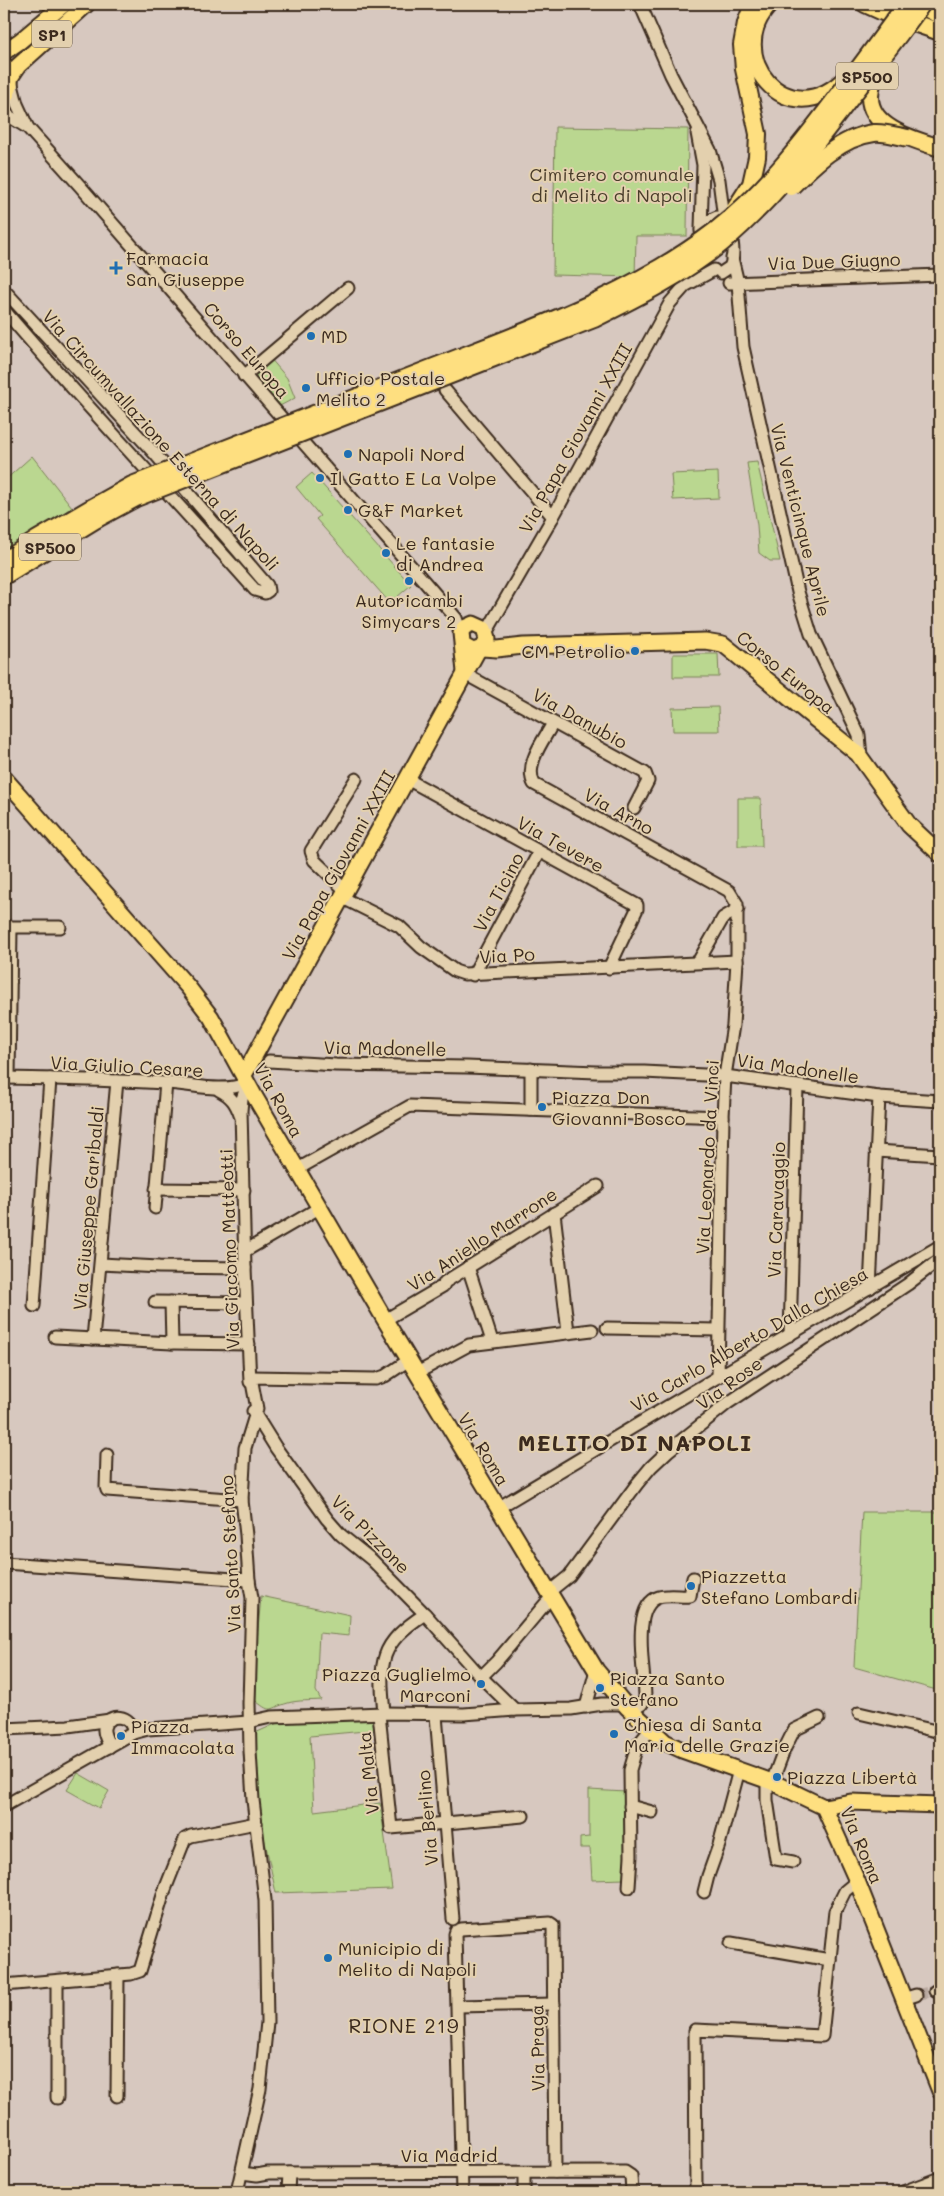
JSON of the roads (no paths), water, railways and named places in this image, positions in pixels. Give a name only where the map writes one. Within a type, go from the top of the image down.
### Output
[{"type":"highway","points":[[753,4],[746,23],[742,45],[750,64],[760,72],[774,89],[793,98],[817,98],[837,87],[877,54]]},
{"type":"highway","points":[[728,218],[751,184],[757,157],[758,134],[750,64],[759,20],[770,4]]},
{"type":"highway","points":[[865,4],[940,32]]},
{"type":"highway","name":"SP500","points":[[4,561],[36,540],[94,514],[594,319],[644,294],[682,271],[721,243],[772,195],[812,148],[877,54],[906,4]]},
{"type":"highway","name":"SP500","points":[[4,576],[94,514],[132,485],[518,334],[615,292],[675,260],[728,218],[764,185],[922,4]]},
{"type":"highway","points":[[877,54],[870,96],[872,110],[892,128],[908,138]]},
{"type":"highway","points":[[721,243],[770,209],[804,175],[845,142],[875,133],[908,138],[940,148]]},
{"type":"main road","name":"SP1","points":[[4,52],[64,4]]},
{"type":"main road","name":"SP1","points":[[7,72],[18,66],[87,4]]},
{"type":"main road","points":[[884,4],[940,32]]},
{"type":"main road","points":[[917,4],[940,16]]},
{"type":"main road","points":[[4,98],[8,92],[7,72]]},
{"type":"main road","points":[[465,674],[474,635]]},
{"type":"main road","name":"Corso Europa","points":[[474,635],[523,646],[705,641],[722,644],[835,735],[858,749],[909,824],[940,854]]},
{"type":"main road","name":"Via Papa Giovanni XXIII","points":[[246,1079],[343,894],[465,674]]},
{"type":"main road","name":"Via Roma","points":[[4,778],[188,987],[211,1017],[246,1079],[248,1098],[296,1170],[498,1508],[548,1598],[596,1670],[626,1705],[650,1730],[665,1742],[682,1750],[770,1781],[824,1806],[910,1997],[940,2092]]},
{"type":"main road","points":[[824,1806],[851,1802],[940,1805]]},
{"type":"street","name":"Via Papa Giovanni XXIII","points":[[640,4],[691,115],[710,150],[728,218],[732,258]]},
{"type":"street","points":[[7,72],[17,104],[28,128]]},
{"type":"street","name":"Corso Europa","points":[[4,113],[28,128],[244,376],[474,635]]},
{"type":"street","name":"Via Papa Giovanni XXIII","points":[[677,295],[701,231],[703,165],[700,143],[691,115]]},
{"type":"street","points":[[728,218],[717,217],[708,220],[702,226],[701,231],[705,257],[717,271],[733,283]]},
{"type":"street","points":[[717,271],[730,267],[732,258]]},
{"type":"street","name":"Via Venticinque Aprile","points":[[732,258],[733,283],[740,315],[743,348],[804,614],[856,726]]},
{"type":"street","name":"Via Papa Giovanni XXIII","points":[[474,635],[506,600],[670,303],[685,286],[717,271]]},
{"type":"street","name":"Via Due Giugno","points":[[733,283],[940,274]]},
{"type":"street","points":[[244,376],[348,288]]},
{"type":"street","name":"Via Circumvallazione Esterna di Napoli","points":[[4,290],[156,455],[268,585],[268,591],[265,594],[255,590],[140,461],[60,377],[4,310]]},
{"type":"street","points":[[445,390],[553,517]]},
{"type":"street","name":"Via Danubio","points":[[465,674],[647,775],[647,784],[634,808]]},
{"type":"street","name":"Via Arno","points":[[553,722],[531,766],[531,778],[534,784],[729,891],[736,900],[738,909]]},
{"type":"street","points":[[835,735],[849,735],[856,726]]},
{"type":"street","points":[[856,726],[858,749]]},
{"type":"street","name":"Via Po","points":[[356,779],[311,851],[314,860],[343,894],[399,926],[417,943],[455,971],[473,975],[737,961]]},
{"type":"street","name":"Via Tevere","points":[[407,779],[637,905],[637,909],[609,968]]},
{"type":"street","name":"Via Ticino","points":[[473,975],[539,852]]},
{"type":"street","points":[[698,962],[723,918],[738,909]]},
{"type":"street","name":"Via Leonardo da Vinci","points":[[718,1377],[722,1118],[725,1076],[733,1025],[738,909]]},
{"type":"street","points":[[6,1078],[7,927],[60,927]]},
{"type":"street","name":"Via Madonelle","points":[[269,1061],[336,1065],[644,1072],[725,1076],[940,1102]]},
{"type":"street","points":[[531,1069],[532,1110]]},
{"type":"street","name":"Via Giulio Cesare","points":[[6,1078],[166,1083],[203,1086],[219,1090],[238,1087],[246,1079]]},
{"type":"street","points":[[34,1306],[50,1079]]},
{"type":"street","name":"Via Giuseppe Garibaldi","points":[[93,1339],[117,1081]]},
{"type":"street","points":[[155,1208],[166,1083]]},
{"type":"street","name":"Via Caravaggio","points":[[790,1335],[797,1086]]},
{"type":"street","name":"Via Giacomo Matteotti","points":[[219,1090],[226,1093],[235,1103],[242,1119]]},
{"type":"street","points":[[870,1288],[879,1096]]},
{"type":"street","name":"Via Giacomo Matteotti","points":[[248,1098],[242,1119],[245,1268],[250,1385],[253,1411],[256,1416]]},
{"type":"street","points":[[296,1170],[406,1106],[722,1118]]},
{"type":"street","points":[[876,1151],[940,1155]]},
{"type":"street","name":"Via Aniello Marrone","points":[[385,1320],[443,1286],[445,1282],[468,1267],[598,1186]]},
{"type":"street","points":[[156,1189],[244,1190]]},
{"type":"street","points":[[245,1251],[319,1208]]},
{"type":"street","points":[[554,1213],[568,1332]]},
{"type":"street","name":"Via Carlo Alberto Dalla Chiesa","points":[[498,1508],[940,1246]]},
{"type":"street","name":"Via Rose","points":[[477,1672],[496,1662],[548,1598],[569,1576],[637,1484],[668,1451],[728,1403],[908,1284],[940,1260]]},
{"type":"street","points":[[101,1264],[245,1268]]},
{"type":"street","points":[[468,1267],[492,1341]]},
{"type":"street","points":[[156,1302],[246,1303]]},
{"type":"street","points":[[171,1302],[172,1343]]},
{"type":"street","points":[[607,1328],[718,1330]]},
{"type":"street","points":[[251,1377],[376,1380],[464,1347],[492,1341],[592,1330]]},
{"type":"street","points":[[55,1337],[172,1343],[249,1344]]},
{"type":"street","name":"Via Santo Stefano","points":[[237,2192],[260,2089],[267,2037],[266,1900],[251,1778],[249,1722],[252,1598],[248,1580],[242,1500],[246,1448],[256,1416]]},
{"type":"street","name":"Via Pizzone","points":[[256,1416],[327,1519],[341,1534],[372,1560],[425,1614],[477,1672]]},
{"type":"street","points":[[107,1455],[106,1487],[109,1490],[242,1500]]},
{"type":"street","points":[[4,1563],[248,1580]]},
{"type":"street","points":[[4,1806],[110,1744],[132,1728],[249,1722],[271,1717],[381,1714],[436,1715],[641,1705],[645,1699],[641,1637],[642,1617],[646,1608],[659,1597],[691,1596],[693,1578]]},
{"type":"street","name":"Via Malta","points":[[425,1614],[408,1625],[388,1647],[381,1676],[381,1714],[391,1828],[445,1823]]},
{"type":"street","points":[[586,1707],[596,1670]]},
{"type":"street","points":[[477,1672],[516,1710]]},
{"type":"street","points":[[249,1703],[271,1717]]},
{"type":"street","points":[[859,1713],[940,1732]]},
{"type":"street","name":"Via Berlino","points":[[436,1715],[454,1918]]},
{"type":"street","points":[[4,1729],[68,1726],[104,1722],[119,1717],[132,1728]]},
{"type":"street","points":[[793,1862],[776,1858],[767,1800],[770,1781],[793,1731],[819,1718]]},
{"type":"street","points":[[104,1722],[105,1736],[110,1744]]},
{"type":"street","points":[[629,1887],[631,1856],[630,1770],[633,1756],[642,1739],[650,1730]]},
{"type":"street","points":[[704,1892],[719,1845],[738,1770]]},
{"type":"street","points":[[630,1806],[652,1812]]},
{"type":"street","points":[[445,1823],[523,1816]]},
{"type":"street","points":[[4,1985],[131,1974],[140,1970],[143,1966],[164,1892],[185,1839],[191,1836],[256,1823]]},
{"type":"street","points":[[696,2192],[695,2030],[699,2028],[822,2036],[835,1911],[845,1891],[857,1881]]},
{"type":"street","name":"Via Praga","points":[[458,2006],[456,1931],[552,1924],[555,2172]]},
{"type":"street","points":[[731,1944],[830,1960]]},
{"type":"street","points":[[117,2096],[118,1975]]},
{"type":"street","points":[[56,1982],[58,2098]]},
{"type":"street","points":[[462,2192],[458,2006],[554,2004]]},
{"type":"street","name":"Via Madrid","points":[[242,2173],[250,2170],[268,2173],[625,2172],[630,2174],[632,2192]]},
{"type":"street","points":[[288,2192],[289,2173]]},
{"type":"street","points":[[524,2173],[524,2192]]},
{"type":"street","points":[[903,2192],[940,2178]]},
{"type":"tunnel","points":[[916,1995],[935,1991]]},
{"type":"place","name":"Farmacia San Giuseppe","points":[[116,268]]},
{"type":"place","name":"MD","points":[[311,336]]},
{"type":"place","name":"Ufficio Postale Melito 2","points":[[306,388]]},
{"type":"place","name":"Napoli Nord","points":[[348,454]]},
{"type":"place","name":"Il Gatto E La Volpe","points":[[320,478]]},
{"type":"place","name":"G&F Market","points":[[348,510]]},
{"type":"place","name":"Le fantasie di Andrea","points":[[386,553]]},
{"type":"place","name":"Autoricambi Simycars 2","points":[[409,581]]},
{"type":"place","name":"CM Petrolio","points":[[635,651]]},
{"type":"place","name":"Piazza Don Giovanni Bosco","points":[[542,1107]]},
{"type":"place","name":"Piazzetta Stefano Lombardi","points":[[691,1586]]},
{"type":"place","name":"Piazza Guglielmo Marconi","points":[[481,1684]]},
{"type":"place","name":"Piazza Santo Stefano","points":[[600,1688]]},
{"type":"place","name":"Chiesa di Santa Maria delle Grazie","points":[[614,1734]]},
{"type":"place","name":"Piazza Immacolata","points":[[121,1736]]},
{"type":"place","name":"Piazza Libertà","points":[[777,1777]]},
{"type":"place","name":"Municipio di Melito di Napoli","points":[[328,1958]]},
{"type":"district","name":"MELITO DI NAPOLI","points":[[635,1442]]},
{"type":"district","name":"RIONE 219","points":[[404,2025]]},
{"type":"park label","name":"Cimitero comunale di Melito di Napoli","points":[[612,184]]}]
